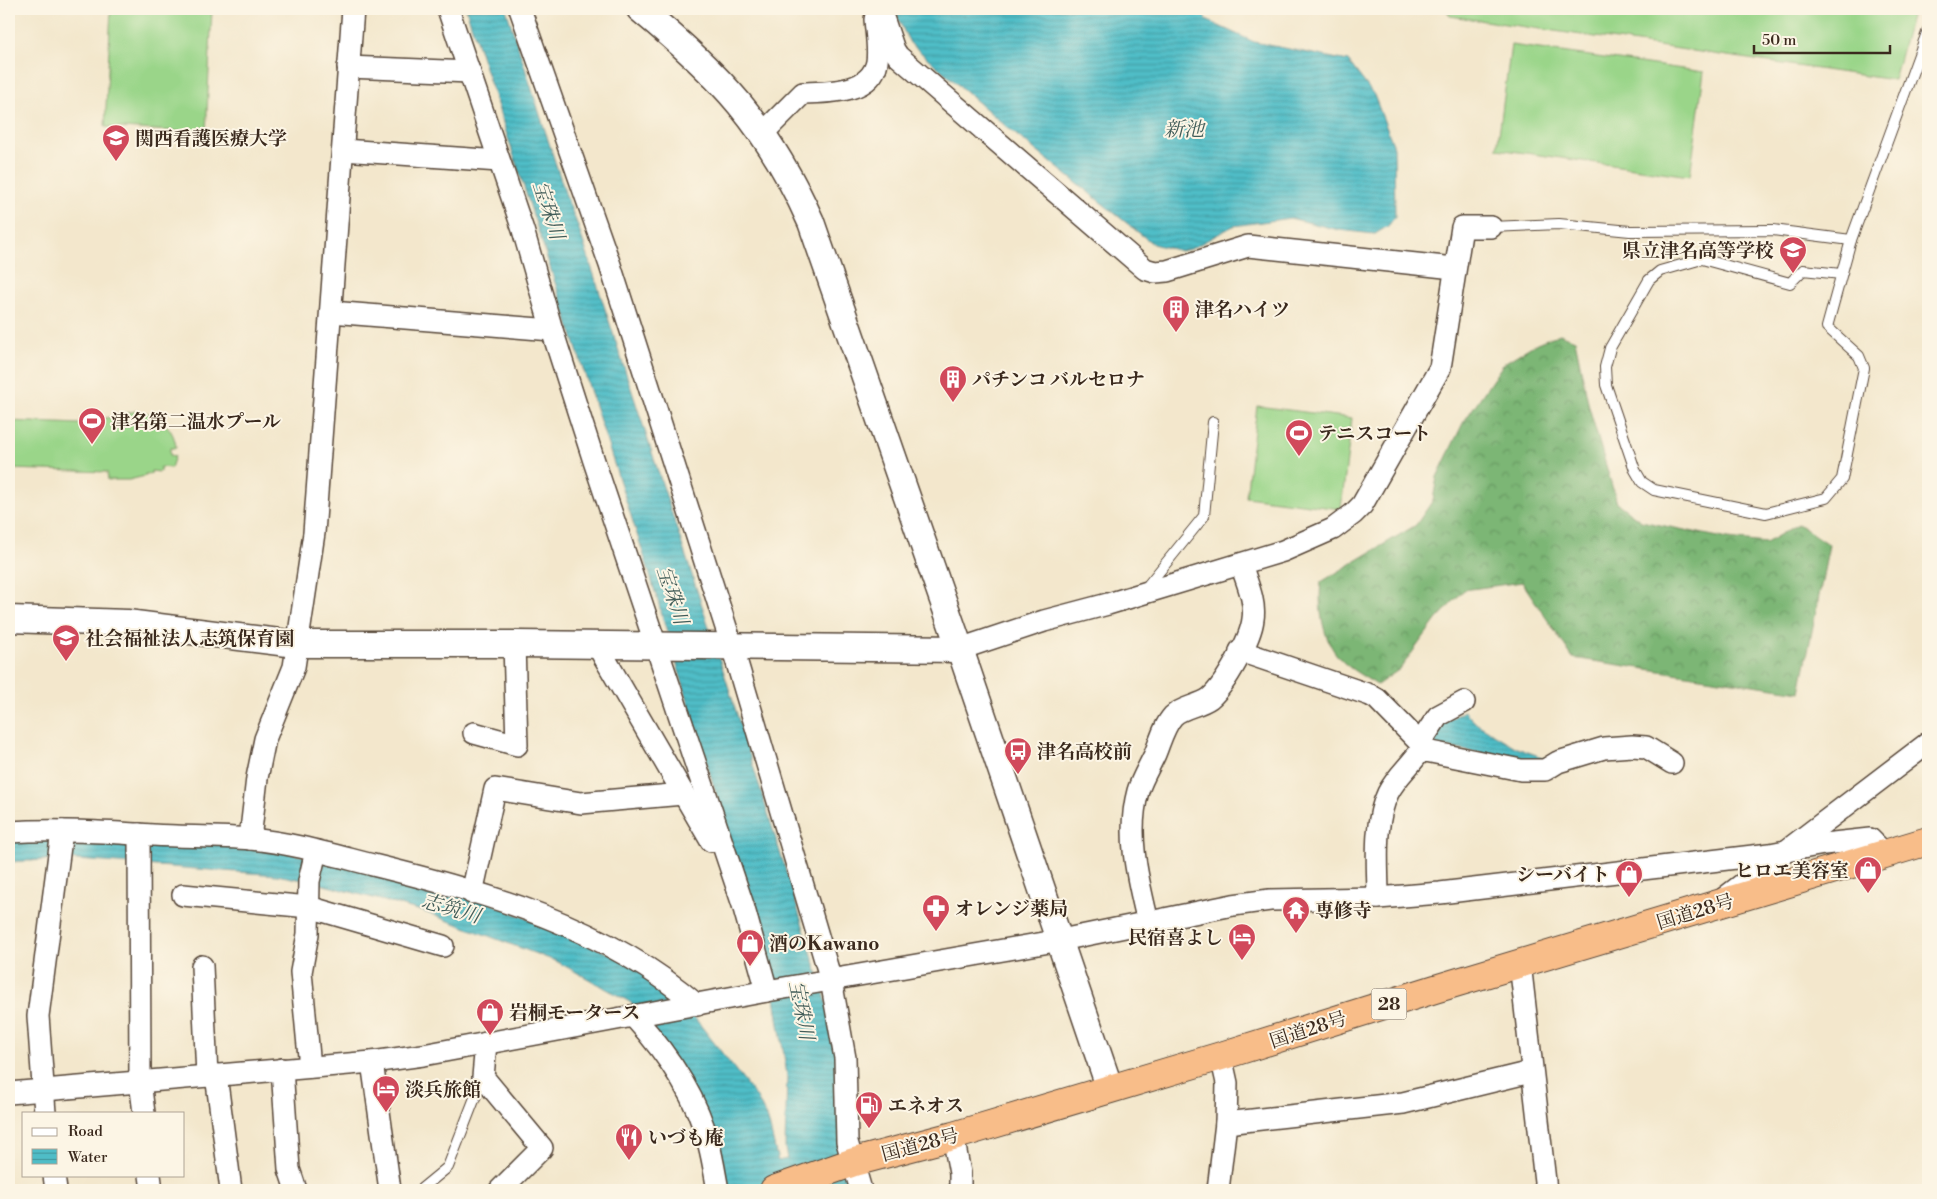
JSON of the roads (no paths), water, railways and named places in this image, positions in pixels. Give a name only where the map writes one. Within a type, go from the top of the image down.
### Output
[{"type":"highway","name":"国道28号","points":[[774,1190],[851,1163],[953,1136],[1221,1056],[1520,963],[1928,841]]},
{"type":"street","points":[[250,839],[257,778],[265,739],[294,667],[314,533],[353,9]]},
{"type":"street","points":[[448,9],[523,230],[552,330],[661,646],[721,842],[743,905],[767,991]]},
{"type":"street","points":[[520,9],[610,265],[730,646],[828,981],[845,1058],[847,1142],[851,1163],[861,1190]]},
{"type":"street","points":[[640,9],[685,46],[715,75],[763,133],[798,194],[826,260],[1061,940],[1110,1089]]},
{"type":"street","points":[[763,133],[803,93],[848,90],[866,80],[872,73],[878,53],[874,9]]},
{"type":"street","points":[[880,9],[894,50],[898,56],[1145,268],[1155,272],[1166,271],[1248,246],[1454,268]]},
{"type":"street","points":[[348,67],[470,72]]},
{"type":"street","points":[[343,150],[499,161]]},
{"type":"street","points":[[9,619],[127,623],[296,644],[514,644],[960,649],[1044,621],[1140,595],[1283,551],[1333,528],[1353,514],[1362,505],[1440,368],[1454,268],[1462,227],[1491,226]]},
{"type":"street","points":[[331,312],[552,330]]},
{"type":"street","points":[[1148,922],[1134,859],[1134,818],[1138,790],[1173,716],[1198,705],[1214,694],[1227,676],[1240,651],[1254,618],[1252,598],[1241,564]]},
{"type":"street","points":[[474,733],[517,744],[514,644]]},
{"type":"street","points":[[597,645],[712,841],[721,842]]},
{"type":"street","points":[[1240,651],[1378,699],[1421,747],[1513,768],[1545,770],[1558,762],[1604,748],[1632,746],[1646,747],[1672,764]]},
{"type":"street","points":[[1378,898],[1382,808],[1388,792],[1421,747],[1438,716],[1464,702]]},
{"type":"street","points":[[1716,904],[1928,743]]},
{"type":"street","points":[[472,893],[495,789],[581,803],[684,794]]},
{"type":"street","points":[[9,832],[62,831],[250,839],[316,851],[425,878],[602,940],[640,962],[694,1005]]},
{"type":"street","points":[[45,1112],[38,1016],[62,831]]},
{"type":"street","points":[[139,834],[140,1081],[144,1112]]},
{"type":"street","points":[[9,1094],[372,1062],[1061,940],[1270,900],[1378,898],[1450,892],[1784,852],[1824,844],[1870,839],[1885,854]]},
{"type":"street","points":[[310,1067],[300,972],[308,934],[309,881],[316,851]]},
{"type":"street","points":[[183,895],[309,908],[443,946]]},
{"type":"street","points":[[1520,963],[1546,1190]]},
{"type":"street","points":[[202,966],[212,1076],[231,1190]]},
{"type":"street","points":[[636,1016],[658,1044],[683,1082],[709,1143],[718,1190]]},
{"type":"street","points":[[486,1043],[483,1076],[542,1148],[500,1190]]},
{"type":"street","points":[[1213,1189],[1226,1123],[1227,1083],[1221,1056]]},
{"type":"street","points":[[372,1062],[390,1190]]},
{"type":"street","points":[[282,1069],[289,1169],[296,1190]]},
{"type":"street","points":[[1226,1123],[1403,1103],[1531,1072]]},
{"type":"street","points":[[953,1136],[960,1173],[960,1190]]},
{"type":"street","points":[[54,1176],[56,1190]]},
{"type":"street","points":[[150,1176],[152,1190]]},
{"type":"lane","points":[[1841,274],[1804,270],[1790,283],[1702,259],[1660,271],[1649,280],[1610,348],[1605,368],[1606,385],[1635,470],[1642,482],[1654,490],[1766,513],[1821,500],[1833,491],[1842,479],[1864,368],[1859,356],[1827,327],[1851,240],[1928,30]]},
{"type":"lane","points":[[1491,226],[1559,224],[1630,231],[1773,230],[1851,240]]},
{"type":"lane","points":[[1140,595],[1204,516],[1213,422]]},
{"type":"lane","points":[[420,1190],[448,1166],[483,1076]]},
{"type":"water","points":[[466,9],[506,9],[725,676],[824,993],[839,1051],[851,1190],[730,1190],[719,1145],[650,1022],[630,1002],[558,962],[422,911],[313,882],[277,875],[64,859],[9,862],[9,837],[251,844],[476,897],[634,964],[691,1013],[757,1098],[768,1120],[778,1161],[787,1159],[785,1148],[787,1075],[772,979],[646,562]]},
{"type":"water","name":"新池","points":[[899,9],[1202,9],[1206,20],[1254,42],[1348,61],[1374,95],[1394,147],[1395,217],[1388,226],[1375,234],[1339,230],[1290,218],[1233,226],[1191,249],[1181,251],[1153,244],[1009,129],[910,43],[897,17]]},
{"type":"water","points":[[1464,711],[1477,724],[1517,748],[1547,759],[1544,763],[1437,746],[1432,740],[1435,728]]},
{"type":"place","name":"関西看護医療大学","points":[[116,162]]},
{"type":"place","name":"県立津名高等学校","points":[[1793,274]]},
{"type":"place","name":"津名ハイツ","points":[[1176,333]]},
{"type":"place","name":"パチンコ バルセロナ","points":[[953,403]]},
{"type":"place","name":"津名第二温水プール","points":[[92,445]]},
{"type":"place","name":"テニスコート","points":[[1299,457]]},
{"type":"place","name":"社会福祉法人志筑保育園","points":[[66,662]]},
{"type":"place","name":"津名高校前","points":[[1018,775]]},
{"type":"place","name":"ヒロエ美容室","points":[[1868,894]]},
{"type":"place","name":"シーバイト","points":[[1629,898]]},
{"type":"place","name":"オレンジ薬局","points":[[936,932]]},
{"type":"place","name":"専修寺","points":[[1296,934]]},
{"type":"place","name":"民宿喜よし","points":[[1242,961]]},
{"type":"place","name":"酒のKawano","points":[[750,967]]},
{"type":"place","name":"岩桐モータース","points":[[490,1036]]},
{"type":"place","name":"淡兵旅館","points":[[386,1113]]},
{"type":"place","name":"エネオス","points":[[869,1129]]},
{"type":"place","name":"いづも庵","points":[[629,1161]]},
{"type":"water label","name":"宝珠川","points":[[549,210]]},
{"type":"water label","name":"宝珠川","points":[[673,595]]},
{"type":"water label","name":"志筑川","points":[[451,908]]},
{"type":"water label","name":"宝珠川","points":[[802,1010]]}]
